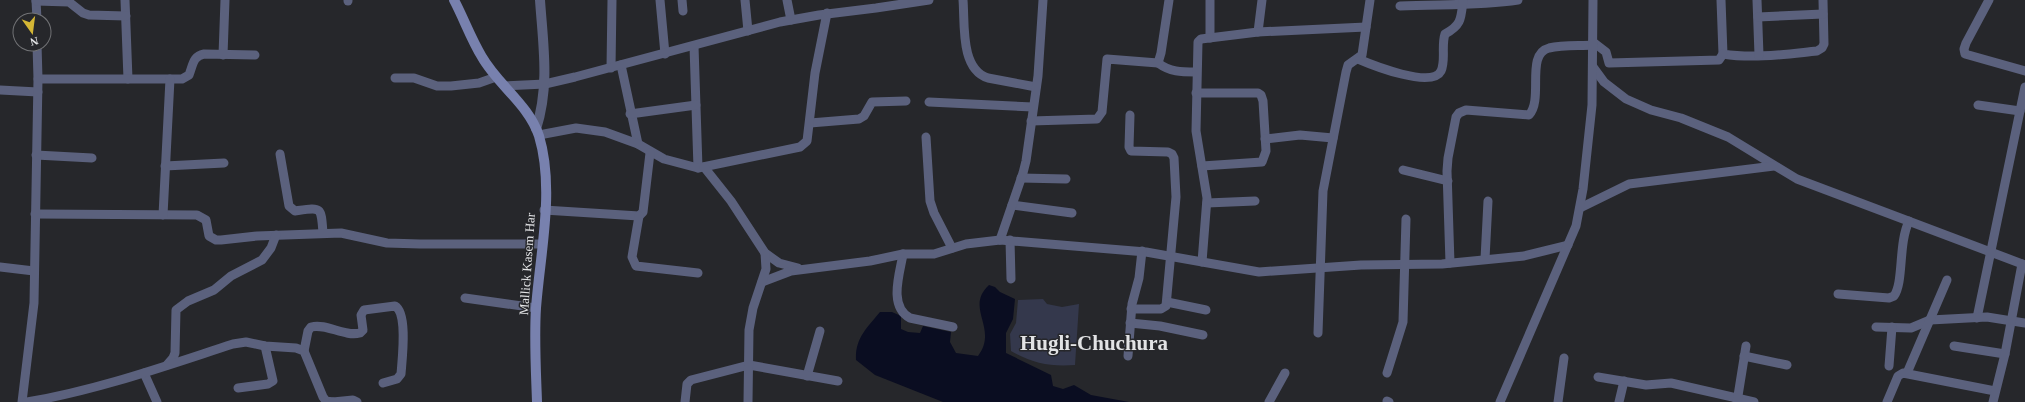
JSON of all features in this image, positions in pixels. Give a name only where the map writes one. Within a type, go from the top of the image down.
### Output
[{"type":"main road","points":[[454,0],[482,57],[496,77],[519,104],[537,132]]},
{"type":"main road","name":"Mallick Kasem Har","points":[[537,132],[545,168],[542,244],[536,308],[537,402]]},
{"type":"street","points":[[37,12],[36,0],[70,2],[83,13],[89,15],[126,16]]},
{"type":"street","points":[[125,0],[128,79]]},
{"type":"street","points":[[223,55],[225,0]]},
{"type":"street","points":[[540,0],[545,84],[543,104],[537,132],[588,129],[621,137],[638,144],[650,153],[701,168],[800,147],[806,141],[810,123],[815,73],[827,13]]},
{"type":"street","points":[[611,68],[612,0]]},
{"type":"street","points":[[660,0],[665,54]]},
{"type":"street","points":[[682,0],[683,11]]},
{"type":"street","points":[[745,0],[748,31]]},
{"type":"street","points":[[787,0],[791,20]]},
{"type":"street","points":[[504,86],[545,84],[791,20],[901,2],[929,0]]},
{"type":"street","points":[[963,0],[967,54],[976,71],[981,76],[988,78],[1036,87]]},
{"type":"street","points":[[1000,240],[1021,178],[1034,107],[1043,0]]},
{"type":"street","points":[[1158,63],[1161,53],[1169,0]]},
{"type":"street","points":[[1210,0],[1210,38]]},
{"type":"street","points":[[1258,32],[1262,0]]},
{"type":"street","points":[[1318,333],[1319,268],[1323,191],[1348,65],[1362,56],[1370,0]]},
{"type":"street","points":[[1400,6],[1443,2],[1493,4],[1518,0]]},
{"type":"street","points":[[1500,402],[1576,226],[1580,208],[1592,105],[1593,0]]},
{"type":"street","points":[[1450,263],[1448,158],[1456,117],[1459,113],[1466,110],[1529,116],[1533,111],[1535,103],[1537,57],[1548,48],[1593,44],[1606,52],[1610,63],[1719,60],[1723,54],[1721,0]]},
{"type":"street","points":[[1757,0],[1759,55]]},
{"type":"street","points":[[1723,54],[1759,55],[1817,51],[1822,48],[1824,44],[1823,0]]},
{"type":"street","points":[[1989,0],[1966,43],[1964,49],[1965,54],[2025,70]]},
{"type":"street","points":[[1358,59],[1406,75],[1431,78],[1436,77],[1442,66],[1445,34],[1458,27],[1462,2]]},
{"type":"street","points":[[1758,18],[1823,14]]},
{"type":"street","points":[[1202,262],[1207,203],[1196,131],[1196,72],[1198,42],[1201,39],[1258,32],[1366,26]]},
{"type":"street","points":[[694,46],[696,105],[701,168],[731,201],[765,253],[780,263],[803,269]]},
{"type":"street","points":[[22,402],[30,340],[34,271],[38,92],[37,52]]},
{"type":"street","points":[[38,79],[187,78],[198,56],[255,55]]},
{"type":"street","points":[[1031,121],[1097,119],[1102,112],[1107,59],[1158,63],[1170,70],[1196,72]]},
{"type":"street","points":[[621,65],[630,114],[638,144]]},
{"type":"street","points":[[1593,67],[1604,82],[1626,99],[1651,110],[1681,118],[1723,135],[1774,166],[1809,184],[2023,264],[2005,354],[1992,402]]},
{"type":"street","points":[[395,78],[414,78],[437,86],[451,86],[479,83],[496,77]]},
{"type":"street","points":[[164,215],[170,79]]},
{"type":"street","points":[[1977,318],[2025,87]]},
{"type":"street","points":[[0,90],[38,92]]},
{"type":"street","points":[[1196,93],[1258,93],[1261,95],[1263,101],[1266,151],[1262,162],[1202,166]]},
{"type":"street","points":[[810,123],[859,119],[864,116],[872,102],[906,101]]},
{"type":"street","points":[[929,102],[1034,107]]},
{"type":"street","points":[[630,114],[696,105]]},
{"type":"street","points":[[1978,106],[2020,111]]},
{"type":"street","points":[[1130,115],[1129,147],[1131,151],[1168,152],[1174,158],[1176,197],[1167,302],[1164,308],[1160,309],[1131,309]]},
{"type":"street","points":[[1265,139],[1305,135],[1333,138]]},
{"type":"street","points":[[926,137],[930,201],[934,213],[952,248]]},
{"type":"street","points":[[650,153],[643,212],[639,216],[632,257],[636,266],[698,273]]},
{"type":"street","points":[[280,154],[289,206],[295,211],[314,208],[319,210],[322,214],[323,233]]},
{"type":"street","points":[[36,155],[92,158]]},
{"type":"street","points":[[165,166],[224,163]]},
{"type":"street","points":[[1580,208],[1629,184],[1774,166]]},
{"type":"street","points":[[1403,170],[1448,181]]},
{"type":"street","points":[[1021,178],[1066,179]]},
{"type":"street","points":[[1207,203],[1255,201]]},
{"type":"street","points":[[1485,259],[1488,201]]},
{"type":"street","points":[[1012,205],[1072,212]]},
{"type":"street","points":[[544,210],[639,216]]},
{"type":"street","points":[[35,214],[164,215],[203,217],[206,220],[209,236],[216,240],[276,235],[340,233],[387,243],[542,244]]},
{"type":"street","points":[[1387,373],[1402,331],[1406,265],[1406,219]]},
{"type":"street","points":[[1838,294],[1889,298],[1894,296],[1898,287],[1903,237],[1909,222]]},
{"type":"street","points":[[167,365],[175,353],[176,310],[188,301],[214,290],[230,276],[262,260],[276,235]]},
{"type":"street","points":[[762,282],[782,273],[803,269],[870,261],[903,254],[934,254],[976,242],[1000,240],[1142,251],[1172,255],[1259,272],[1361,265],[1450,263],[1524,256],[1568,245]]},
{"type":"street","points":[[1010,240],[1011,279]]},
{"type":"street","points":[[1128,356],[1131,309],[1142,251]]},
{"type":"street","points":[[748,402],[750,365],[748,348],[750,330],[753,308],[766,269],[765,253]]},
{"type":"street","points":[[903,254],[897,294],[900,310],[910,318],[953,327]]},
{"type":"street","points":[[0,267],[34,271]]},
{"type":"street","points":[[1906,373],[1947,280]]},
{"type":"street","points":[[465,298],[536,308]]},
{"type":"street","points":[[1167,302],[1206,310]]},
{"type":"street","points":[[357,402],[353,400],[333,402],[326,401],[323,398],[304,351],[308,331],[311,327],[329,328],[357,334],[363,332],[361,315],[364,310],[395,306],[400,311],[403,324],[401,374],[397,379],[383,383]]},
{"type":"street","points":[[1876,327],[1911,328],[1930,320],[1995,317],[2025,323]]},
{"type":"street","points":[[1130,323],[1160,326],[1204,335]]},
{"type":"street","points":[[1889,366],[1892,327]]},
{"type":"street","points":[[807,376],[820,331]]},
{"type":"street","points":[[27,402],[69,395],[241,342],[265,346],[296,348],[304,351]]},
{"type":"street","points":[[238,388],[268,384],[273,381],[265,346]]},
{"type":"street","points":[[1737,400],[1746,346]]},
{"type":"street","points":[[1954,346],[2005,354]]},
{"type":"street","points":[[1744,356],[1787,365]]},
{"type":"street","points":[[1558,402],[1564,358]]},
{"type":"street","points":[[685,402],[687,384],[691,380],[750,365],[838,381]]},
{"type":"street","points":[[144,373],[157,402]]},
{"type":"street","points":[[1269,402],[1285,373]]},
{"type":"street","points":[[1887,402],[1898,376],[1906,373],[1995,391]]},
{"type":"street","points":[[1598,377],[1646,385],[1671,383],[1737,400],[1754,402]]},
{"type":"street","points":[[1619,402],[1624,381]]},
{"type":"shaded area","points":[[989,285],[1015,299],[1013,319],[1006,333],[1006,353],[1051,375],[1053,386],[1063,389],[1074,385],[1091,395],[1129,402],[943,402],[875,375],[856,360],[856,352],[860,339],[866,328],[880,312],[892,312],[901,316],[901,329],[908,332],[920,333],[923,326],[951,332],[950,342],[956,353],[978,356],[983,346],[985,336],[980,302],[982,294]]},
{"type":"shaded area","points":[[1043,299],[1047,304],[1062,307],[1079,304],[1075,365],[1049,365],[1026,359],[1011,351],[1010,334],[1016,323],[1018,300]]},
{"type":"district","name":"Hugli-Chuchura","points":[[1094,343]]}]
